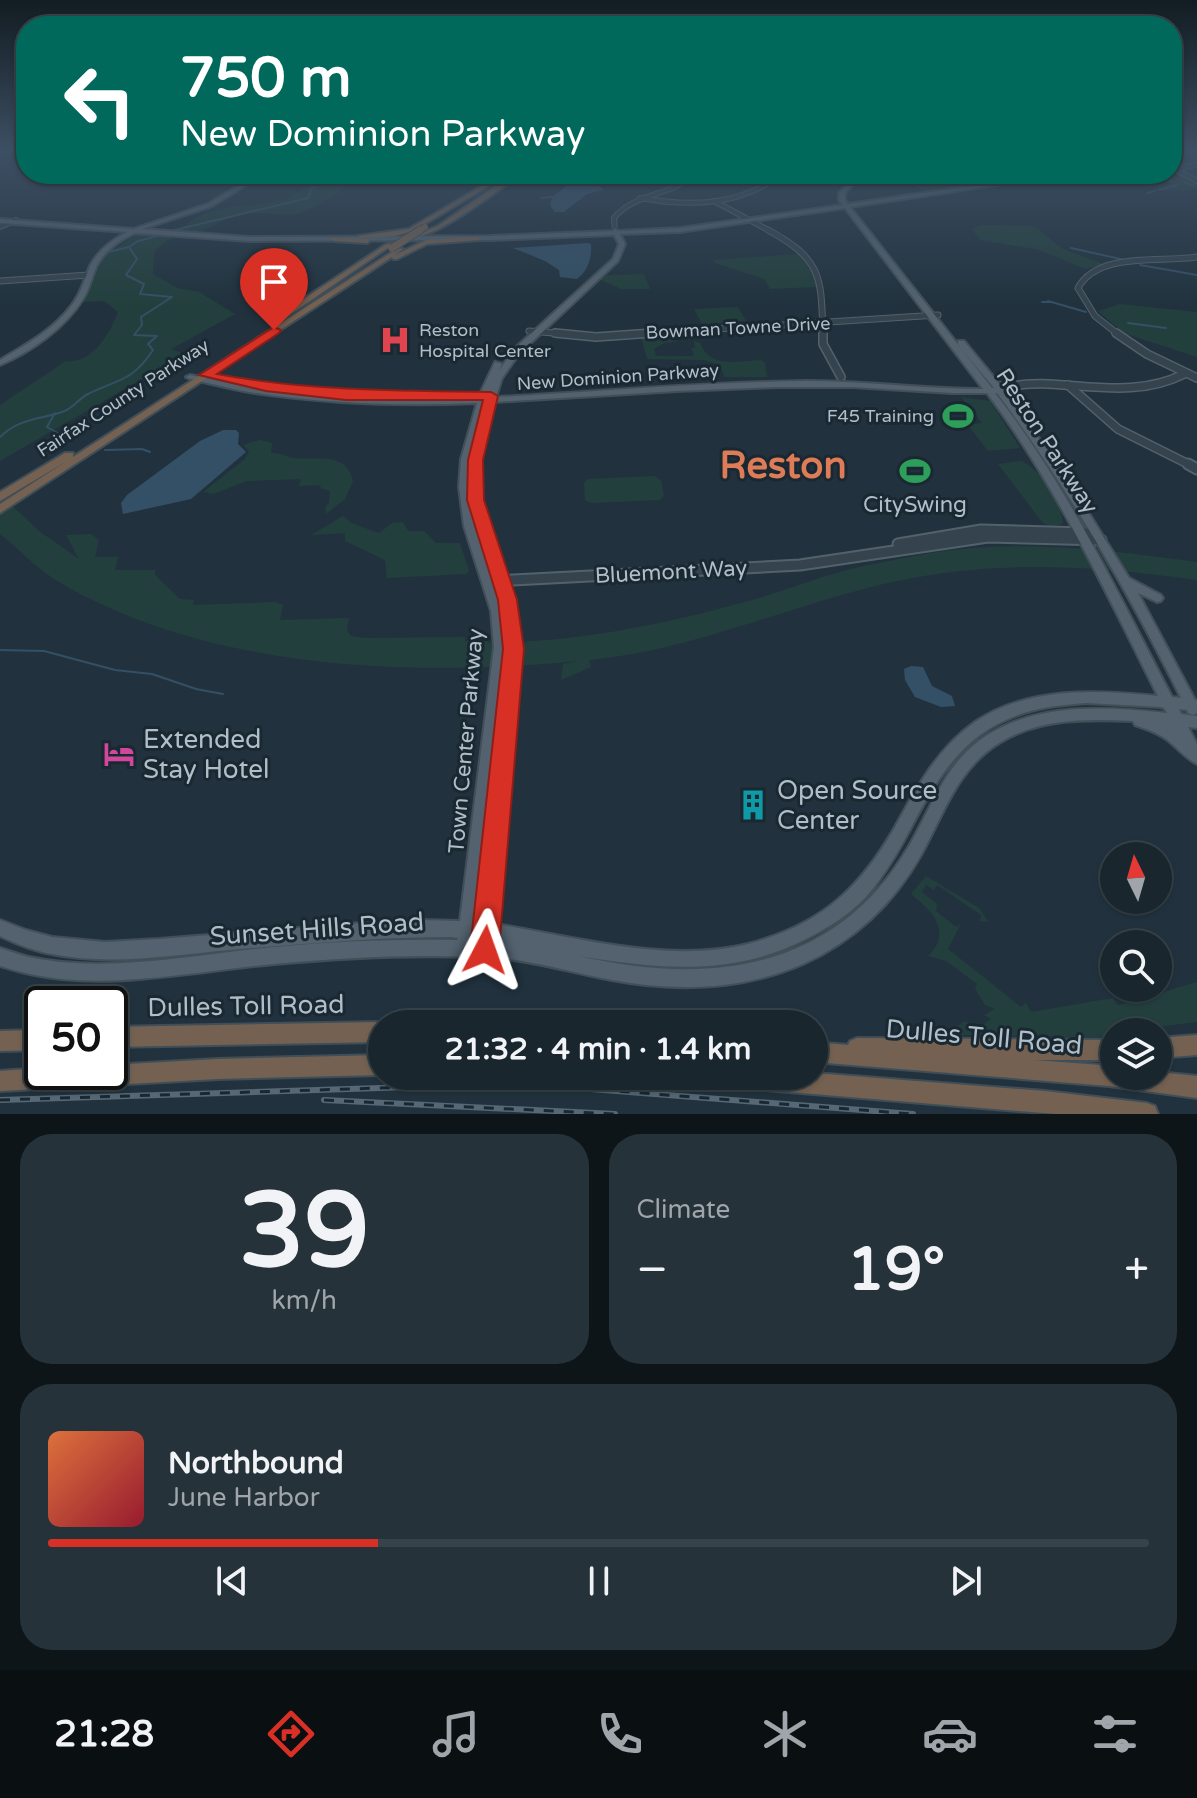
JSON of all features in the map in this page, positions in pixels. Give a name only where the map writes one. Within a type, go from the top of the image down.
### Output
[{"type":"highway","name":"Fairfax County Parkway","points":[[248,344],[270,326],[465,202]]},
{"type":"highway","points":[[396,245],[470,202]]},
{"type":"highway","points":[[334,239],[381,241],[396,245],[414,243],[413,233],[429,227]]},
{"type":"highway","points":[[361,236],[395,234],[429,227],[443,234],[480,237]]},
{"type":"highway","points":[[396,245],[414,237],[433,237]]},
{"type":"highway","points":[[396,245],[480,237]]},
{"type":"highway","name":"Fairfax County Parkway","points":[[0,496],[198,376],[396,245]]},
{"type":"highway","points":[[198,376],[270,326]]},
{"type":"highway","name":"Fairfax County Parkway","points":[[0,509],[198,376]]},
{"type":"highway","name":"Dulles Toll Road","points":[[128,1037],[368,1032]]},
{"type":"highway","points":[[0,1041],[24,1040]]},
{"type":"highway","points":[[1172,1047],[1197,1045]]},
{"type":"highway","points":[[828,1049],[1100,1050]]},
{"type":"highway","name":"Dulles Toll Road","points":[[828,1050],[1197,1087]]},
{"type":"highway","points":[[0,1081],[218,1069],[368,1065]]},
{"type":"highway","points":[[828,1085],[1045,1102],[1147,1114]]},
{"type":"main road","points":[[0,361],[58,323],[80,299],[97,252],[133,230],[214,202]]},
{"type":"main road","points":[[833,208],[843,202]]},
{"type":"main road","name":"Reston Parkway","points":[[848,202],[1067,480],[1196,709]]},
{"type":"main road","points":[[833,208],[851,208],[871,202]]},
{"type":"main road","points":[[433,237],[690,227],[889,202]]},
{"type":"main road","points":[[0,220],[228,238],[334,239]]},
{"type":"main road","points":[[133,230],[226,236],[361,236],[396,245]]},
{"type":"main road","name":"Town Center Parkway","points":[[533,330],[580,293],[618,257],[622,244],[616,232]]},
{"type":"main road","name":"Town Center Parkway","points":[[465,949],[477,931],[514,649],[510,613],[494,581],[478,515],[474,483],[486,399],[500,361],[610,258],[616,247],[616,232]]},
{"type":"main road","points":[[580,293],[600,288],[597,278]]},
{"type":"main road","name":"New Dominion Parkway","points":[[198,376],[257,391],[341,401],[486,399],[785,384],[993,388]]},
{"type":"main road","name":"Reston Parkway","points":[[993,388],[1091,552],[1197,760]]},
{"type":"main road","points":[[1122,577],[1136,589],[1157,598],[1144,603],[1142,614]]},
{"type":"main road","name":"Sunset Hills Road","points":[[0,928],[53,947],[104,952],[382,930],[477,931],[669,960],[731,956],[769,946],[816,924],[862,890],[889,855],[938,767],[977,729],[1024,705],[1097,695],[1168,702],[1196,709]]},
{"type":"main road","name":"Sunset Hills Road","points":[[0,957],[34,967],[97,971],[362,948],[465,949],[672,979],[730,975],[796,958],[855,924],[883,899],[911,860],[948,785],[981,748],[1022,727],[1050,719],[1100,713],[1177,719],[1196,709]]},
{"type":"main road","points":[[1100,713],[1161,727],[1174,735],[1197,760]]},
{"type":"main road","name":"Town Center Parkway","points":[[477,931],[485,950]]},
{"type":"street","points":[[616,232],[613,221],[616,213],[634,202]]},
{"type":"street","points":[[666,202],[693,202]]},
{"type":"street","points":[[716,202],[786,240],[813,263],[821,284],[823,344],[841,377]]},
{"type":"street","points":[[0,227],[14,221]]},
{"type":"street","points":[[1197,257],[1101,267],[1083,276],[1078,288],[1086,306],[1131,345],[1197,378]]},
{"type":"street","points":[[0,282],[86,276]]},
{"type":"street","name":"Bowman Towne Drive","points":[[533,330],[596,337],[935,315]]},
{"type":"street","points":[[993,388],[1068,385],[1148,388],[1169,383],[1184,374]]},
{"type":"street","points":[[1068,385],[1118,429],[1197,469]]},
{"type":"street","name":"Bluemont Way","points":[[494,581],[755,568],[988,537],[1100,537]]},
{"type":"green space","points":[[270,202],[322,202],[298,214],[245,214],[200,231],[180,231],[196,218],[213,211]]},
{"type":"green space","points":[[981,225],[1034,226],[1063,249],[1104,264],[1086,269],[1039,250],[980,240],[972,229]]},
{"type":"green space","points":[[138,233],[174,236],[155,250],[153,274],[178,288],[199,292],[235,314],[171,349],[185,354],[0,461],[0,405],[66,361],[84,358],[99,346],[118,312],[104,301],[82,302],[104,256]]},
{"type":"green space","points":[[800,254],[817,279],[817,287],[770,289],[764,279],[713,260]]},
{"type":"green space","points":[[644,274],[650,289],[621,289],[601,280],[607,275]]},
{"type":"green space","points":[[1120,304],[1197,312],[1197,357],[1123,333],[1098,311]]},
{"type":"green space","points":[[738,307],[746,321],[705,325],[694,309]]},
{"type":"green space","points":[[672,334],[676,342],[664,343],[654,349],[656,356],[694,356],[691,348],[695,348],[694,341],[718,360],[761,360],[765,363],[767,377],[725,377],[719,365],[704,360],[647,359],[641,337]]},
{"type":"green space","points":[[961,397],[990,401],[1020,448],[988,451],[968,425],[982,423]]},
{"type":"green space","points":[[259,440],[272,443],[271,453],[294,458],[330,459],[344,465],[353,481],[345,499],[326,514],[330,491],[320,488],[321,485],[299,486],[301,479],[246,481],[214,494],[203,492],[245,459],[249,451],[243,445]]},
{"type":"green space","points":[[1020,461],[1035,470],[1049,487],[1063,524],[1050,526],[1042,522],[998,464]]},
{"type":"green space","points":[[654,476],[661,480],[664,496],[659,500],[591,503],[585,500],[584,483],[588,479]]},
{"type":"green space","points":[[0,494],[39,531],[79,559],[66,535],[91,534],[99,540],[95,557],[118,557],[115,570],[155,570],[155,575],[180,599],[194,600],[193,605],[276,602],[283,605],[280,620],[349,618],[347,631],[351,636],[366,638],[465,637],[465,641],[488,640],[489,643],[586,636],[713,610],[864,566],[960,549],[1028,546],[1197,562],[1197,580],[1114,570],[1034,567],[994,568],[913,578],[871,587],[661,648],[589,660],[591,667],[561,680],[563,664],[579,661],[448,668],[380,666],[245,650],[179,634],[117,611],[45,573],[0,534]]},
{"type":"green space","points":[[343,516],[351,523],[379,533],[392,523],[403,522],[408,531],[424,531],[436,543],[460,543],[469,571],[466,574],[387,578],[385,560],[345,541],[345,533],[311,535]]},
{"type":"green space","points":[[926,876],[979,908],[988,922],[980,921],[981,915],[937,885],[934,890],[926,885],[922,892],[937,904],[936,911],[956,927],[961,923],[948,949],[1021,1007],[1026,1003],[1031,1012],[1100,1000],[1118,1005],[1128,1002],[1172,1002],[1172,989],[1197,982],[1197,1022],[1172,1025],[1172,1018],[1100,1018],[1100,1038],[960,1035],[959,1031],[952,1030],[964,1021],[980,1027],[991,1019],[984,1015],[995,1009],[985,1005],[975,989],[977,984],[946,961],[928,956],[939,939],[937,922],[911,894]]},
{"type":"water","points":[[551,202],[577,202],[564,212],[555,212]]},
{"type":"water","points":[[591,244],[590,259],[577,279],[560,277],[559,270],[545,261],[513,248]]},
{"type":"water","points":[[223,430],[236,430],[239,433],[238,444],[246,452],[191,499],[123,514],[121,503],[127,495],[200,441]]},
{"type":"water","points":[[923,667],[932,686],[952,696],[955,706],[941,707],[915,697],[905,680],[904,669]]},
{"type":"waterway","points":[[175,230],[291,202]]},
{"type":"waterway","points":[[129,247],[138,241],[161,235]]},
{"type":"waterway","points":[[54,414],[66,411],[88,394],[131,374],[153,350],[148,344],[157,336],[134,335],[142,325],[141,317],[172,297],[140,294],[144,284],[126,275],[137,259],[129,247]]},
{"type":"waterway","points":[[108,252],[129,247]]},
{"type":"waterway","points":[[1071,248],[1125,260]]},
{"type":"waterway","points":[[1140,265],[1197,275]]},
{"type":"waterway","points":[[1048,301],[1086,312]]},
{"type":"waterway","points":[[1042,302],[1050,302]]},
{"type":"waterway","points":[[1128,323],[1166,328]]},
{"type":"waterway","points":[[0,437],[22,423],[54,414]]},
{"type":"waterway","points":[[54,414],[47,427],[65,437]]},
{"type":"waterway","points":[[105,450],[142,449],[150,452]]},
{"type":"waterway","points":[[0,650],[44,651],[115,670],[152,674],[196,689],[223,694]]},
{"type":"railway","points":[[0,1100],[443,1086],[577,1088],[913,1114]]},
{"type":"railway","points":[[324,1100],[615,1114]]},
{"type":"place","name":"Reston Hospital Center","points":[[395,340]]},
{"type":"place","name":"F45 Training","points":[[958,416]]},
{"type":"place","name":"CitySwing","points":[[915,471]]},
{"type":"place","name":"Extended Stay Hotel","points":[[119,754]]},
{"type":"place","name":"Open Source Center","points":[[753,805]]},
{"type":"district","name":"Reston","points":[[783,466]]},
{"type":"route","points":[[274,330],[205,375],[266,387],[346,395],[429,398],[491,396],[475,460],[475,500],[483,533],[507,600],[514,649],[485,950]]}]
